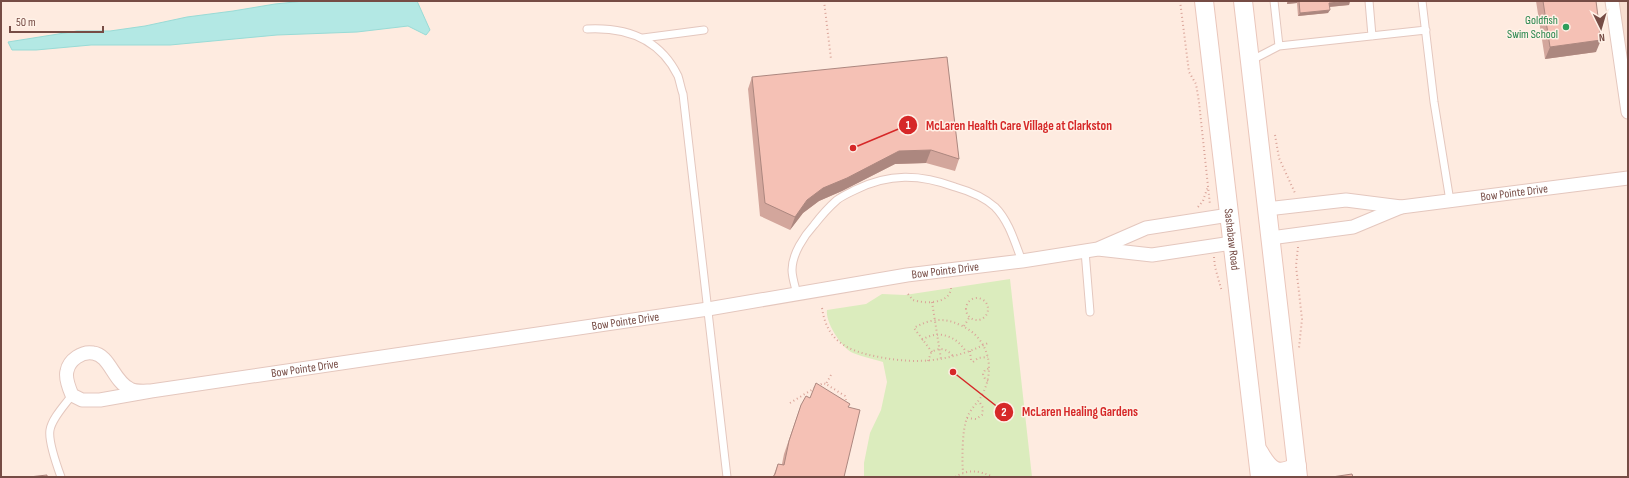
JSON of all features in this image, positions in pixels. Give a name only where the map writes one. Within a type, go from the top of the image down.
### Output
[{"type":"main road","name":"Sashabaw Road","points":[[1204,1],[1260,477]]},
{"type":"main road","points":[[1243,1],[1298,472],[1274,472],[1267,466],[1256,448]]},
{"type":"street","points":[[1612,1],[1628,112]]},
{"type":"street","name":"Bow Pointe Drive","points":[[1267,209],[1346,200],[1400,207],[1628,178]]},
{"type":"street","name":"Bow Pointe Drive","points":[[1270,238],[1352,227],[1400,207]]},
{"type":"street","name":"Bow Pointe Drive","points":[[151,391],[131,390],[118,381],[104,357],[94,353],[83,354],[73,359],[67,370],[67,382],[72,395],[82,400],[100,400],[151,391],[708,309],[907,275],[1022,261],[1098,249],[1146,228],[1229,216]]},
{"type":"street","name":"Bow Pointe Drive","points":[[1098,249],[1152,255],[1232,243]]},
{"type":"lane","points":[[1274,1],[1279,46]]},
{"type":"lane","points":[[1369,1],[1372,36]]},
{"type":"lane","points":[[1422,1],[1434,102],[1450,201]]},
{"type":"lane","points":[[587,29],[616,29],[643,38],[665,57],[678,76],[683,94],[727,477]]},
{"type":"lane","points":[[643,38],[704,30]]},
{"type":"lane","points":[[1250,61],[1279,46],[1426,30]]},
{"type":"lane","points":[[797,294],[792,270],[800,245],[810,230],[838,199],[870,182],[884,179],[906,177],[927,178],[967,191],[985,200],[995,207],[1004,219],[1022,261]]},
{"type":"lane","points":[[1085,251],[1090,312]]},
{"type":"lane","points":[[61,477],[53,454],[50,431],[72,395]]},
{"type":"path","points":[[824,1],[831,59]]},
{"type":"path","points":[[908,294],[913,300],[924,303],[932,302],[948,296],[951,288]]},
{"type":"path","points":[[978,298],[985,301],[988,308],[984,318],[976,321],[969,318],[965,308],[968,301],[978,298]]},
{"type":"path","points":[[932,302],[940,359]]},
{"type":"path","points":[[822,308],[828,329],[841,344],[852,350],[872,356],[907,362],[928,361],[970,351],[988,343]]},
{"type":"path","points":[[964,326],[969,318]]},
{"type":"path","points":[[932,352],[914,328],[934,320],[945,320],[964,326],[973,333],[983,346],[988,357],[990,368],[988,381],[978,401],[966,418],[964,427],[963,473]]},
{"type":"path","points":[[922,340],[937,334],[943,335],[956,340],[966,352]]},
{"type":"path","points":[[928,361],[932,352],[939,349],[948,351],[953,356]]},
{"type":"path","points":[[970,351],[971,360],[973,362],[980,357],[988,357]]},
{"type":"path","points":[[988,381],[985,379],[983,374],[985,370],[990,368]]},
{"type":"path","points":[[826,384],[831,376]]},
{"type":"path","points":[[790,403],[823,383],[845,396],[849,410]]},
{"type":"path","points":[[966,418],[976,419],[982,415],[983,408],[978,401]]},
{"type":"path","points":[[955,477],[968,471],[993,477]]},
{"type":"shaded area","points":[[1615,1],[1628,1],[1628,79]]},
{"type":"green space","points":[[1010,279],[1032,477],[864,477],[864,463],[870,433],[881,410],[887,382],[883,362],[853,353],[844,346],[831,328],[827,310],[866,304],[882,294],[905,295]]},
{"type":"water","points":[[304,1],[417,1],[430,30],[426,35],[408,26],[357,32],[277,35],[170,45],[91,45],[36,50],[12,50],[8,42],[77,31],[110,31],[145,26],[187,17]]},
{"type":"building","points":[[1299,1],[1350,1],[1329,3],[1330,10],[1300,13]]},
{"type":"building","name":"Goldfish Swim School","points":[[1543,1],[1596,1],[1601,40],[1550,47]]},
{"type":"building","points":[[947,57],[959,159],[931,150],[899,151],[847,178],[823,188],[807,200],[795,217],[765,203],[752,77]]},
{"type":"building","points":[[816,383],[850,404],[848,407],[860,410],[844,477],[773,477],[778,464],[784,465],[789,441],[801,405],[806,396],[810,398]]},
{"type":"building","points":[[1352,474],[1353,477],[1332,477]]},
{"type":"building","points":[[47,475],[47,477],[29,477]]},
{"type":"place","name":"Goldfish Swim School","points":[[1566,27]]},
{"type":"place","name":"McLaren Health Care Village at Clarkston","points":[[853,148]]},
{"type":"place","name":"McLaren Healing Gardens","points":[[953,372]]}]
